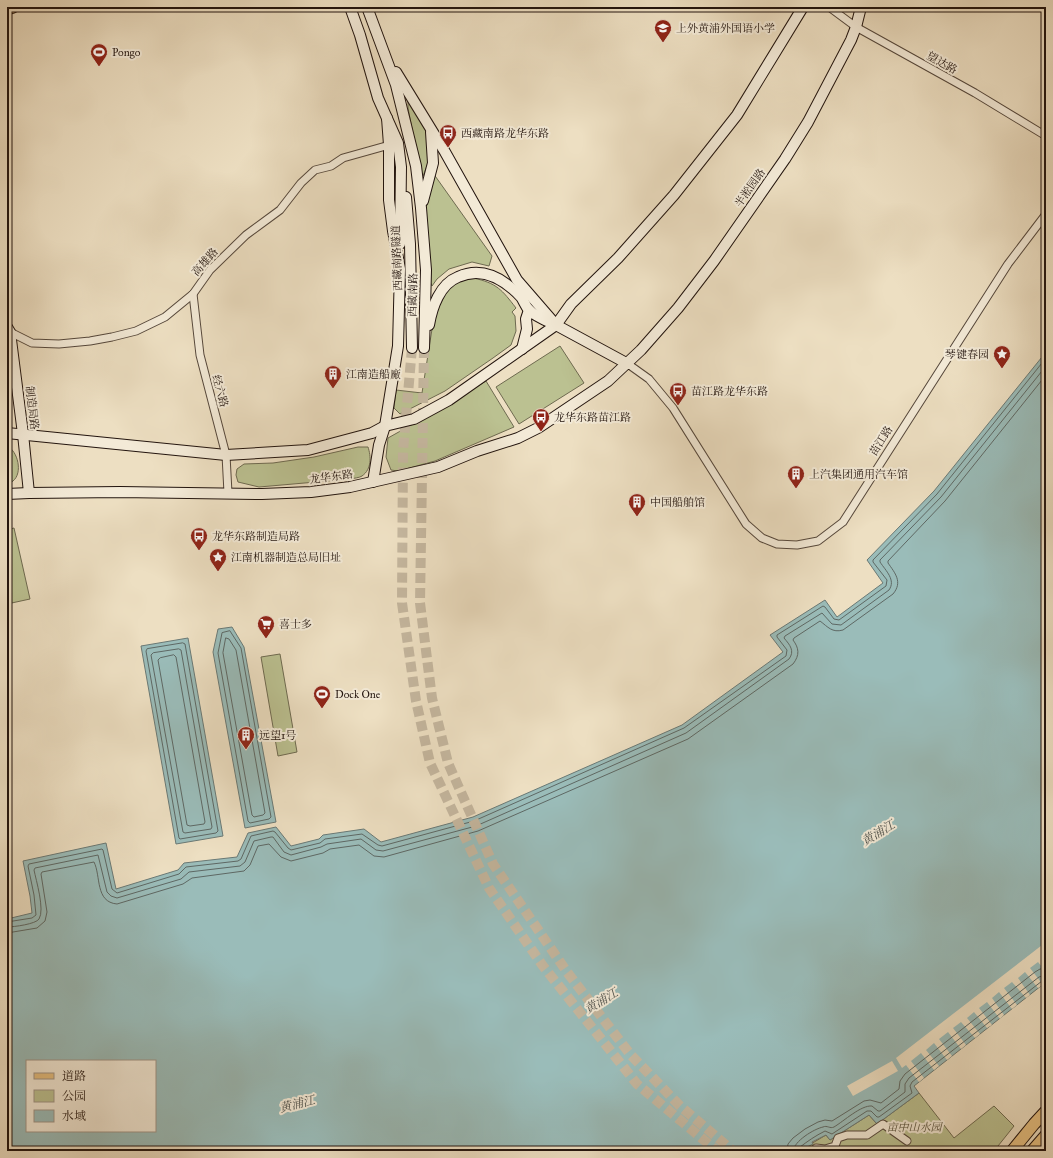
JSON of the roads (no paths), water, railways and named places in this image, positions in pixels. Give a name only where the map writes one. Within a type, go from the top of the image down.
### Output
[{"type":"main road","points":[[7,9],[13,7]]},
{"type":"main road","name":"西藏南路","points":[[350,7],[360,35],[378,98],[387,118],[401,167],[398,346],[385,426],[379,445],[373,482]]},
{"type":"main road","name":"西藏南路","points":[[366,7],[396,85],[416,166],[426,270],[424,348],[431,312],[441,290],[454,278],[466,273],[486,273],[499,279],[522,298],[529,310],[543,320],[556,325],[628,364]]},
{"type":"main road","points":[[7,433],[226,455],[308,450],[372,433],[385,426],[414,419],[449,400],[556,325],[571,304],[618,258],[674,195],[737,115],[803,7]]},
{"type":"main road","name":"半淞园路","points":[[628,364],[678,308],[714,261],[785,158],[808,122],[838,66],[856,27],[861,7]]},
{"type":"main road","name":"西藏南路","points":[[382,47],[445,152],[517,280],[556,325]]},
{"type":"main road","points":[[421,208],[433,163],[431,130]]},
{"type":"main road","name":"西藏南路","points":[[394,144],[389,200],[400,269]]},
{"type":"main road","name":"西藏南路隧道","points":[[401,167],[406,195],[410,244],[412,348]]},
{"type":"main road","points":[[522,349],[527,329],[526,319],[529,310]]},
{"type":"main road","name":"制造局路","points":[[9,330],[29,492]]},
{"type":"main road","name":"龙华东路","points":[[7,494],[29,492],[262,494],[311,492],[350,487],[438,467],[525,435],[538,428],[608,381],[628,364]]},
{"type":"main road","points":[[1012,1151],[1046,1111]]},
{"type":"main road","points":[[1032,1151],[1046,1135]]},
{"type":"street","name":"望达路","points":[[829,7],[856,27],[975,93],[1046,136]]},
{"type":"street","name":"高雄路","points":[[9,330],[32,343],[59,344],[90,341],[136,331],[164,317],[193,294],[210,270],[246,235],[280,210],[301,183],[315,170],[331,166],[343,158],[394,144]]},
{"type":"street","name":"苗江路","points":[[628,364],[649,379],[673,408],[746,524],[762,538],[777,544],[797,545],[818,541],[843,522],[1008,264],[1046,214]]},
{"type":"street","name":"经六路","points":[[193,294],[200,354],[226,455],[228,493]]},
{"type":"street","points":[[816,1151],[816,1148],[825,1149],[835,1146],[838,1138],[847,1134],[867,1135],[883,1124],[907,1142]]},
{"type":"water","name":"黄浦江","points":[[1046,352],[1046,982],[914,1086],[919,1093],[877,1124],[869,1115],[830,1140],[826,1135],[799,1151],[7,1151],[7,919],[32,913],[23,861],[106,843],[116,889],[178,870],[184,863],[237,857],[248,833],[276,827],[291,846],[319,839],[323,835],[364,829],[381,842],[473,817],[682,725],[783,652],[770,635],[825,600],[837,617],[883,583],[867,560],[934,491]]},
{"type":"water","name":"远望1号","points":[[232,627],[244,647],[276,822],[245,828],[213,652],[218,629]]},
{"type":"water","points":[[188,638],[223,836],[176,844],[141,646]]},
{"type":"tunnel","points":[[412,348],[403,451],[402,603],[416,701],[430,763],[489,888],[543,966],[637,1084],[717,1151]]},
{"type":"tunnel","points":[[424,348],[420,603],[432,698],[448,763],[493,864],[567,972],[630,1054],[680,1106],[733,1151]]},
{"type":"place","name":"上外黄浦外国语小学","points":[[663,43]]},
{"type":"place","name":"Pongo","points":[[99,67]]},
{"type":"place","name":"西藏南路龙华东路","points":[[448,148]]},
{"type":"place","name":"琴键春园","points":[[1002,369]]},
{"type":"place","name":"江南造船廠","points":[[333,389]]},
{"type":"place","name":"苗江路龙华东路","points":[[678,406]]},
{"type":"place","name":"龙华东路苗江路","points":[[541,432]]},
{"type":"place","name":"上汽集团通用汽车馆","points":[[796,489]]},
{"type":"place","name":"中国船舶馆","points":[[637,517]]},
{"type":"place","name":"龙华东路制造局路","points":[[199,551]]},
{"type":"place","name":"江南机器制造总局旧址","points":[[218,572]]},
{"type":"place","name":"喜士多","points":[[266,639]]},
{"type":"place","name":"Dock One","points":[[322,709]]},
{"type":"place","name":"远望1号","points":[[246,750]]},
{"type":"park label","name":"亩中山水园","points":[[914,1127]]}]
